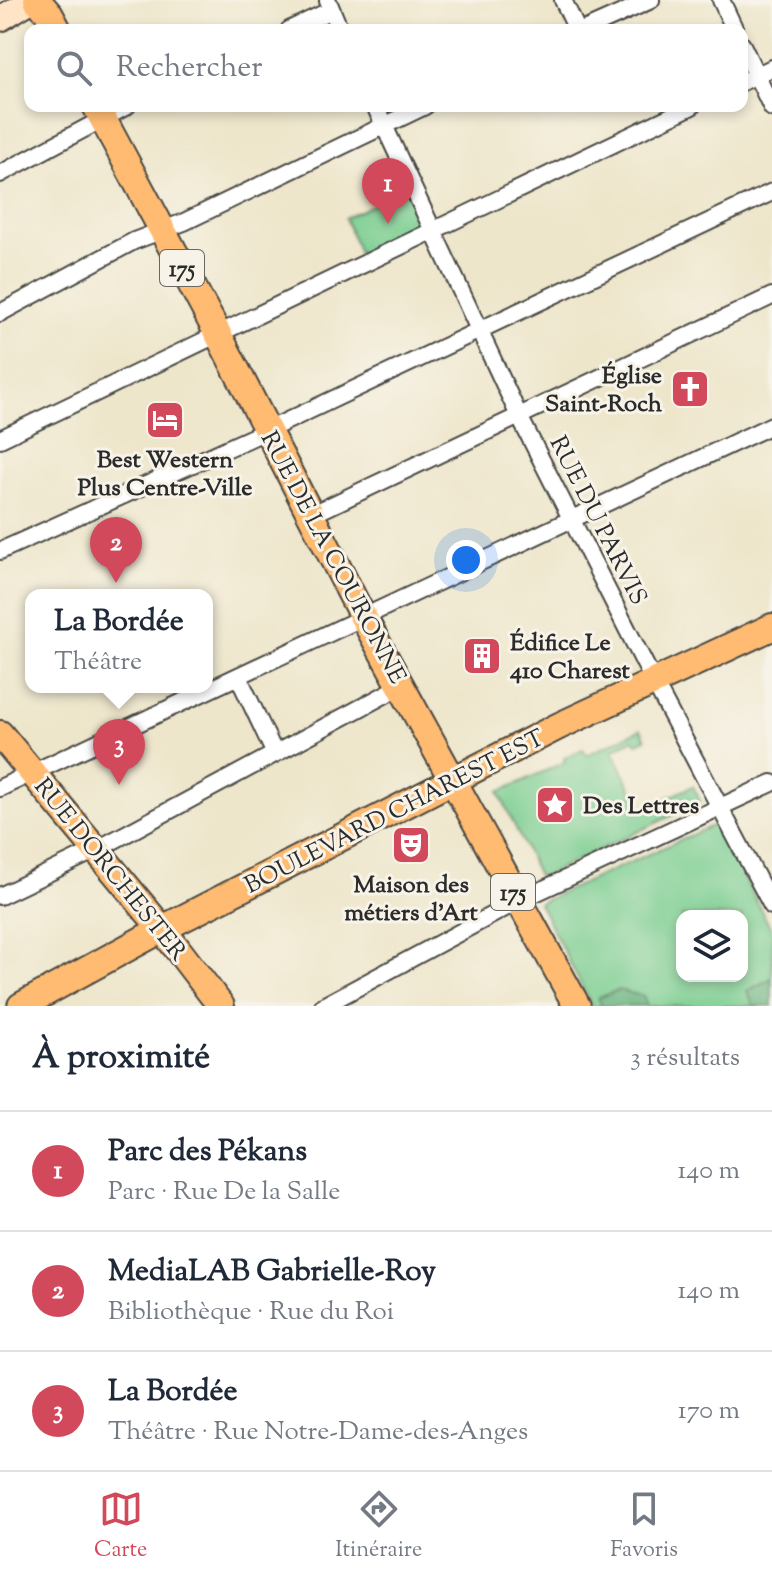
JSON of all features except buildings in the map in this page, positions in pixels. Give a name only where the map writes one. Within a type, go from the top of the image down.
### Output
[{"type":"main road","points":[[37,0],[55,24]]},
{"type":"main road","name":"RUE DE LA COURONNE","points":[[99,112],[218,334],[363,617],[574,1005]]},
{"type":"main road","name":"BOULEVARD CHAREST EST","points":[[21,1006],[162,929],[559,726],[772,627]]},
{"type":"main road","name":"RUE DORCHESTER","points":[[0,734],[162,929],[221,1006]]},
{"type":"street","points":[[0,19],[31,0]]},
{"type":"street","points":[[563,0],[574,24]]},
{"type":"street","points":[[594,24],[625,6],[651,0]]},
{"type":"street","points":[[721,0],[732,24]]},
{"type":"street","points":[[299,24],[329,5],[337,24]]},
{"type":"street","points":[[748,57],[772,108]]},
{"type":"street","points":[[0,174],[99,112]]},
{"type":"street","name":"RUE DU PARVIS","points":[[378,112],[519,416],[772,906]]},
{"type":"street","points":[[0,313],[134,241],[184,222],[412,112]]},
{"type":"street","points":[[0,439],[679,112]]},
{"type":"street","points":[[0,551],[268,430],[772,192]]},
{"type":"street","points":[[311,515],[772,296]]},
{"type":"street","points":[[213,688],[772,425]]},
{"type":"street","points":[[238,676],[275,754]]},
{"type":"street","points":[[0,896],[96,850],[401,686]]},
{"type":"street","points":[[0,788],[202,693]]},
{"type":"street","points":[[323,1006],[518,901],[772,783]]},
{"type":"green space","points":[[413,185],[432,230],[363,263],[345,218]]},
{"type":"green space","points":[[641,729],[646,739],[637,743],[634,739],[613,750],[641,810],[693,786],[701,802],[539,878],[499,792],[565,762],[564,758],[583,749],[587,755]]},
{"type":"green space","points":[[716,824],[772,931],[772,1006],[592,1006],[539,903]]},
{"type":"green space","points":[[772,978],[772,1006],[754,1006],[747,991]]},
{"type":"green space","points":[[618,990],[643,996],[647,1006],[602,1006],[598,998]]},
{"type":"place","name":"Parc des Pékans","points":[[388,224]]},
{"type":"place","name":"Église Saint-Roch","points":[[690,389]]},
{"type":"place","name":"Best Western Plus Centre-Ville","points":[[165,420]]},
{"type":"place","name":"MediaLAB Gabrielle-Roy","points":[[116,583]]},
{"type":"place","name":"Édifice Le 410 Charest","points":[[482,656]]},
{"type":"place","name":"La Bordée","points":[[119,785]]},
{"type":"place","name":"Des Lettres","points":[[555,805]]},
{"type":"place","name":"Maison des métiers d'Art","points":[[411,845]]}]
